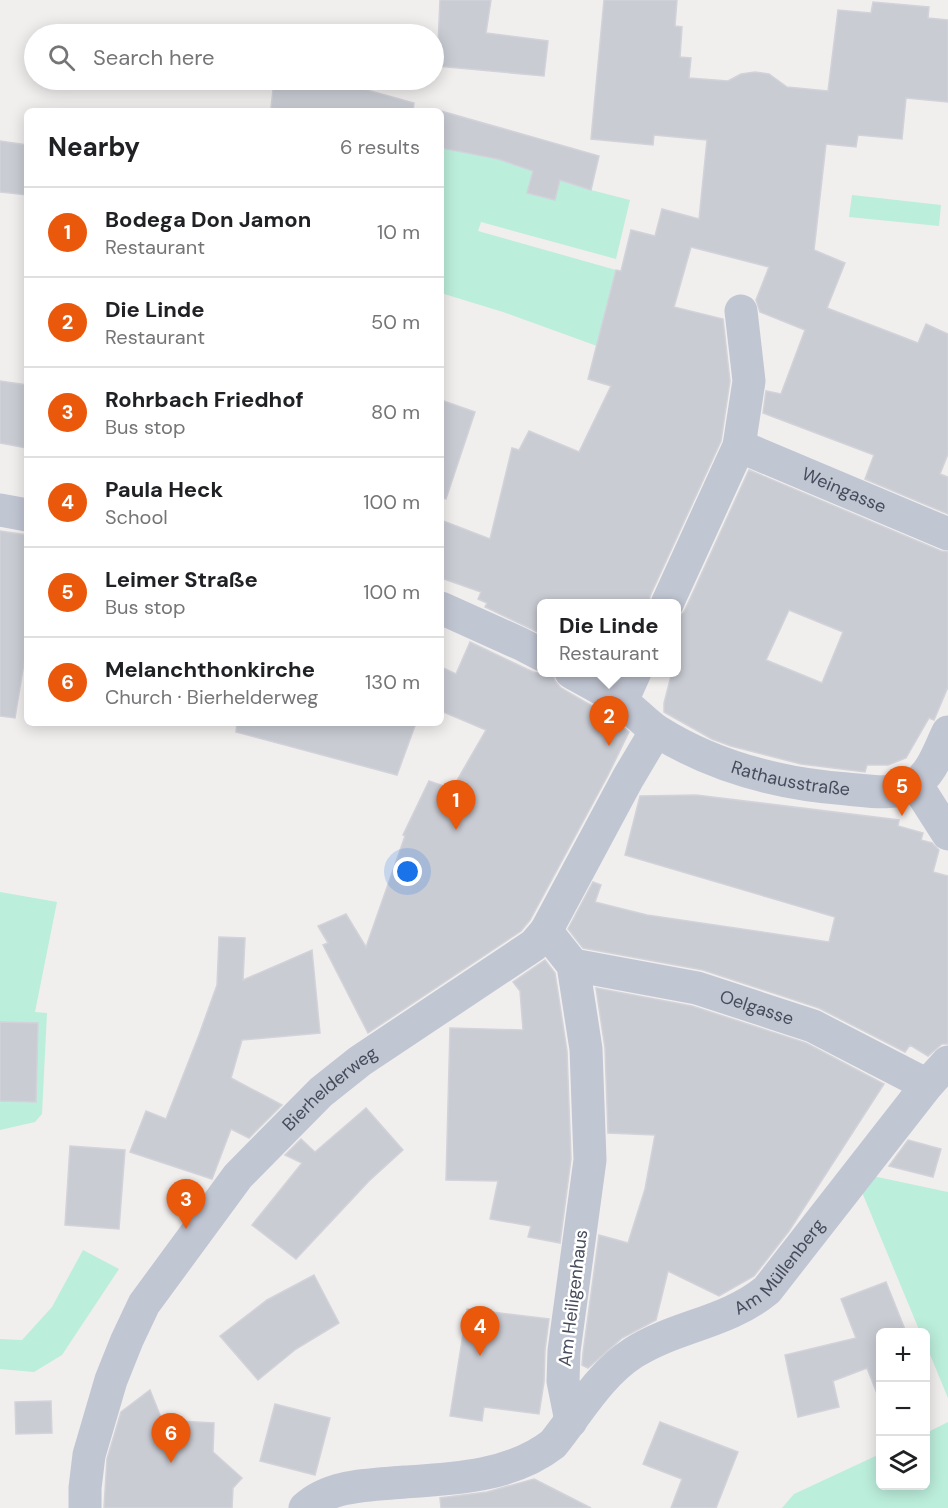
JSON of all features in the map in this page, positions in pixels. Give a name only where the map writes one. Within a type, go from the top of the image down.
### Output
[{"type":"street","points":[[669,599],[739,446],[749,381],[741,311]]},
{"type":"street","name":"Weingasse","points":[[739,446],[948,534]]},
{"type":"street","points":[[0,510],[24,514]]},
{"type":"street","points":[[444,609],[537,652]]},
{"type":"street","name":"Rathausstraße","points":[[590,677],[628,687],[656,731],[703,755],[761,776],[818,786],[886,792],[903,790],[915,784]]},
{"type":"street","name":"Bierhelderweg","points":[[85,1508],[85,1488],[90,1455],[111,1380],[127,1340],[144,1304],[209,1214],[238,1176],[321,1092],[360,1061],[534,945],[546,931],[628,778],[656,731]]},
{"type":"street","points":[[948,732],[927,774],[915,784],[948,834]]},
{"type":"street","name":"Am Heiligenhaus","points":[[546,931],[573,965],[586,1049],[590,1160],[564,1351],[563,1381],[572,1421]]},
{"type":"street","name":"Oelgasse","points":[[573,965],[697,988],[813,1026],[938,1074]]},
{"type":"street","name":"Am Müllenberg","points":[[572,1421],[605,1377],[632,1354],[651,1343],[740,1309],[766,1290],[938,1074]]},
{"type":"street","points":[[305,1508],[313,1500],[345,1488],[435,1480],[505,1469],[528,1461],[543,1452],[553,1444],[572,1421]]},
{"type":"green space","points":[[444,149],[498,159],[591,190],[630,200],[616,259],[481,222],[478,231],[616,270],[597,346],[503,312],[444,294]]},
{"type":"green space","points":[[852,195],[941,205],[939,226],[849,217]]},
{"type":"green space","points":[[0,892],[57,902],[35,1012],[47,1013],[42,1114],[35,1122],[0,1130]]},
{"type":"green space","points":[[868,1175],[948,1192],[948,1398],[930,1355],[930,1328],[918,1328],[859,1185]]},
{"type":"green space","points":[[83,1250],[119,1269],[62,1355],[34,1372],[0,1369],[0,1339],[22,1340],[52,1307]]},
{"type":"green space","points":[[948,1422],[948,1508],[782,1508],[794,1494],[876,1456],[876,1490],[930,1490],[930,1431]]},
{"type":"building","points":[[440,0],[491,0],[486,33],[548,41],[544,76],[444,67],[444,24],[439,24]]},
{"type":"building","points":[[604,0],[677,0],[675,26],[682,27],[680,57],[691,58],[689,78],[728,81],[741,74],[755,72],[769,74],[787,87],[828,91],[838,10],[871,13],[873,2],[929,7],[928,18],[948,20],[948,102],[906,98],[902,139],[858,135],[856,147],[826,144],[814,250],[845,263],[827,308],[918,343],[926,324],[948,334],[948,454],[940,474],[948,477],[948,514],[865,479],[874,455],[763,413],[766,391],[781,394],[805,330],[760,312],[756,300],[769,267],[691,247],[674,307],[723,319],[730,381],[721,441],[650,599],[537,599],[537,632],[485,607],[487,603],[478,599],[481,592],[444,579],[444,521],[490,539],[512,448],[519,450],[529,431],[579,452],[611,386],[588,379],[616,270],[621,271],[631,230],[655,236],[662,209],[699,219],[707,140],[654,135],[653,145],[591,139]]},
{"type":"building","points":[[273,90],[367,90],[414,103],[413,108],[271,108]]},
{"type":"building","points":[[444,112],[599,156],[591,190],[560,180],[555,200],[527,193],[533,171],[498,159],[444,149]]},
{"type":"building","points":[[0,141],[24,145],[24,195],[0,192]]},
{"type":"building","points":[[0,381],[24,385],[24,447],[0,443]]},
{"type":"building","points":[[444,401],[475,412],[446,499],[444,499]]},
{"type":"building","points":[[749,470],[948,552],[948,687],[934,720],[929,718],[906,758],[888,765],[867,765],[865,772],[801,764],[731,746],[712,739],[664,712],[671,677],[681,677],[681,615]],"holes":[[[789,610],[843,632],[822,683],[766,660]]]},
{"type":"building","points":[[0,531],[24,535],[24,663],[15,718],[0,716]]},
{"type":"building","points":[[470,642],[537,673],[537,677],[554,677],[561,688],[606,714],[629,732],[530,920],[521,931],[368,1033],[323,945],[328,943],[318,926],[346,914],[366,947],[405,836],[403,835],[429,781],[452,789],[486,730],[444,712],[444,668],[456,674]]},
{"type":"building","points":[[237,726],[415,726],[397,775],[236,732]]},
{"type":"building","points":[[696,795],[899,820],[898,826],[923,833],[921,840],[932,843],[939,850],[933,872],[948,876],[948,1044],[942,1044],[928,1056],[910,1045],[905,1052],[819,1008],[703,970],[583,948],[568,929],[593,882],[601,885],[595,902],[647,915],[829,942],[835,917],[625,855],[640,796]]},
{"type":"building","points":[[219,937],[245,938],[243,980],[312,950],[320,1033],[242,1040],[231,1078],[282,1105],[249,1138],[231,1129],[212,1179],[130,1152],[146,1111],[166,1119],[217,985]]},
{"type":"building","points":[[545,960],[555,973],[567,1051],[571,1159],[560,1243],[528,1237],[531,1226],[490,1219],[498,1181],[446,1180],[450,1028],[523,1030],[520,991],[513,982]]},
{"type":"building","points":[[596,988],[692,1006],[806,1043],[884,1084],[789,1231],[754,1276],[719,1296],[668,1271],[656,1320],[622,1338],[588,1368],[582,1365],[599,1235],[628,1243],[645,1189],[655,1135],[608,1133],[605,1048]]},
{"type":"building","points":[[0,1022],[38,1023],[36,1102],[0,1101]]},
{"type":"building","points":[[366,1108],[403,1150],[369,1181],[296,1259],[252,1225],[302,1163],[285,1155],[301,1139],[315,1152]]},
{"type":"building","points":[[908,1140],[941,1149],[933,1177],[889,1166]]},
{"type":"building","points":[[70,1146],[125,1150],[119,1229],[65,1225]]},
{"type":"building","points":[[314,1275],[339,1323],[296,1349],[258,1380],[220,1336],[267,1300]]},
{"type":"building","points":[[886,1282],[904,1328],[876,1328],[876,1391],[867,1368],[833,1381],[839,1407],[798,1417],[785,1355],[856,1338],[841,1299]]},
{"type":"building","points":[[467,1309],[549,1319],[539,1414],[484,1407],[482,1421],[450,1416]]},
{"type":"building","points":[[150,1390],[162,1420],[214,1423],[213,1452],[242,1478],[233,1488],[232,1508],[104,1508],[107,1459],[121,1412]]},
{"type":"building","points":[[51,1401],[52,1433],[16,1434],[15,1402]]},
{"type":"building","points":[[275,1404],[330,1418],[315,1475],[260,1461]]},
{"type":"building","points":[[660,1422],[738,1452],[716,1508],[671,1508],[682,1479],[643,1464]]},
{"type":"building","points":[[534,1479],[591,1508],[441,1508],[440,1498],[487,1492]]},
{"type":"place","name":"Die Linde","points":[[609,746]]},
{"type":"place","name":"Leimer Straße","points":[[902,816]]},
{"type":"place","name":"Bodega Don Jamon","points":[[456,830]]},
{"type":"place","name":"Rohrbach Friedhof","points":[[186,1229]]},
{"type":"place","name":"Paula Heck","points":[[480,1356]]},
{"type":"place","name":"Melanchthonkirche","points":[[171,1463]]}]
